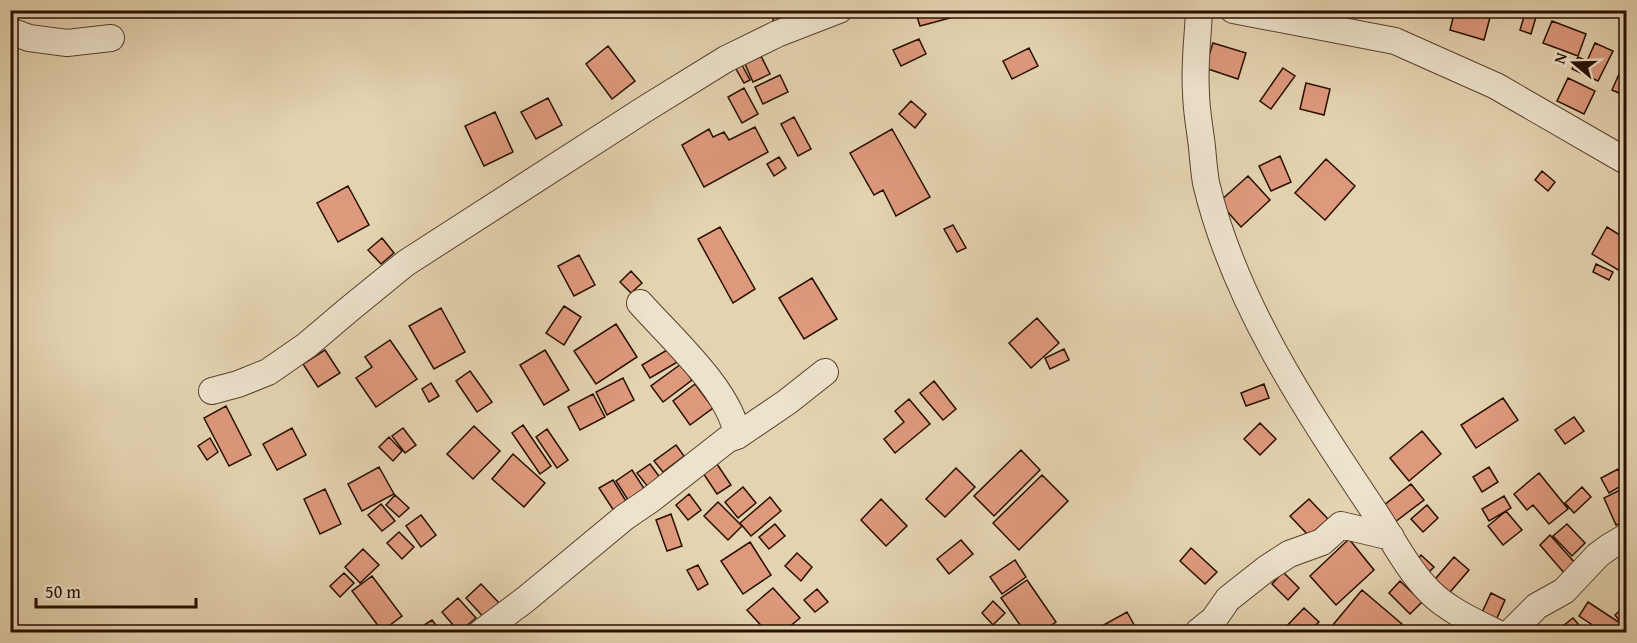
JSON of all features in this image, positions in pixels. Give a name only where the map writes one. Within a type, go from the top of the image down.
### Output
[{"type":"street","points":[[212,391],[268,372],[308,345],[406,263],[726,59],[777,34],[838,10]]},
{"type":"street","points":[[1199,10],[1196,92],[1206,180],[1217,223],[1261,330],[1354,482],[1392,537],[1402,558],[1431,593],[1466,618],[1495,633]]},
{"type":"street","points":[[1233,10],[1395,41],[1496,86],[1626,161]]},
{"type":"street","points":[[10,31],[29,38],[67,44],[111,38]]},
{"type":"street","points":[[640,303],[710,381],[735,424],[736,436]]},
{"type":"street","points":[[482,633],[625,517],[728,439],[787,402],[825,372]]},
{"type":"street","points":[[1198,633],[1214,619],[1228,599],[1266,569],[1289,554],[1322,542],[1341,525],[1392,537]]},
{"type":"street","points":[[1511,633],[1537,606],[1564,591],[1598,555],[1626,537]]},
{"type":"building","points":[[771,10],[794,10],[796,18],[774,24]]},
{"type":"building","points":[[915,10],[948,10],[950,18],[920,26]]},
{"type":"building","points":[[1455,10],[1492,10],[1484,40],[1450,30]]},
{"type":"building","points":[[1526,10],[1538,10],[1531,34],[1520,30]]},
{"type":"building","points":[[1612,10],[1626,10],[1626,16]]},
{"type":"building","points":[[1552,21],[1586,34],[1578,56],[1543,43]]},
{"type":"building","points":[[919,39],[926,54],[901,66],[893,50]]},
{"type":"building","points":[[1213,43],[1246,53],[1238,79],[1205,68]]},
{"type":"building","points":[[1595,43],[1613,51],[1598,81],[1572,69],[1578,57],[1587,61]]},
{"type":"building","points":[[608,46],[635,81],[612,99],[586,64]]},
{"type":"building","points":[[1029,48],[1038,66],[1012,79],[1003,61]]},
{"type":"building","points":[[761,56],[770,74],[753,82],[745,64]]},
{"type":"building","points":[[1626,58],[1626,96],[1612,90]]},
{"type":"building","points":[[742,65],[750,80],[744,83],[736,69]]},
{"type":"building","points":[[1283,68],[1295,76],[1271,109],[1260,101]]},
{"type":"building","points":[[780,75],[788,92],[763,104],[755,87]]},
{"type":"building","points":[[1568,78],[1595,91],[1584,114],[1557,101]]},
{"type":"building","points":[[1306,83],[1330,89],[1324,115],[1300,109]]},
{"type":"building","points":[[744,88],[758,114],[742,123],[728,97]]},
{"type":"building","points":[[548,98],[562,125],[536,139],[521,112]]},
{"type":"building","points":[[911,101],[926,114],[915,128],[899,114]]},
{"type":"building","points":[[495,112],[513,152],[484,166],[465,126]]},
{"type":"building","points":[[794,117],[811,149],[798,156],[781,124]]},
{"type":"building","points":[[755,127],[768,152],[704,187],[682,145],[709,129],[713,137],[724,132],[729,140]]},
{"type":"building","points":[[892,129],[930,197],[896,216],[883,190],[874,195],[850,153]]},
{"type":"building","points":[[1280,156],[1291,182],[1271,191],[1259,166]]},
{"type":"building","points":[[779,157],[786,168],[774,176],[767,164]]},
{"type":"building","points":[[1326,159],[1355,186],[1325,220],[1295,193]]},
{"type":"building","points":[[1542,171],[1555,182],[1548,191],[1535,180]]},
{"type":"building","points":[[1248,176],[1270,200],[1241,227],[1219,202]]},
{"type":"building","points":[[348,186],[369,225],[338,242],[317,203]]},
{"type":"building","points":[[953,225],[966,248],[957,252],[944,229]]},
{"type":"building","points":[[720,227],[755,289],[733,303],[698,239]]},
{"type":"building","points":[[1607,227],[1626,239],[1626,267],[1623,273],[1592,254]]},
{"type":"building","points":[[382,238],[394,253],[381,264],[368,250]]},
{"type":"building","points":[[579,255],[595,285],[574,296],[558,266]]},
{"type":"building","points":[[1596,264],[1613,272],[1609,280],[1593,272]]},
{"type":"building","points":[[631,271],[642,283],[631,293],[620,282]]},
{"type":"building","points":[[812,278],[837,319],[804,339],[779,298]]},
{"type":"building","points":[[564,306],[581,317],[564,345],[546,333]]},
{"type":"building","points":[[441,308],[465,352],[434,369],[409,326]]},
{"type":"building","points":[[1037,318],[1059,343],[1031,368],[1009,343]]},
{"type":"building","points":[[616,324],[637,357],[596,384],[574,351]]},
{"type":"building","points":[[390,340],[417,379],[376,407],[356,378],[372,367],[365,357]]},
{"type":"building","points":[[672,347],[681,360],[650,378],[642,365]]},
{"type":"building","points":[[1064,349],[1069,360],[1050,369],[1045,358]]},
{"type":"building","points":[[325,350],[340,373],[318,387],[303,364]]},
{"type":"building","points":[[545,350],[569,390],[544,405],[520,365]]},
{"type":"building","points":[[681,364],[692,380],[663,402],[651,386]]},
{"type":"building","points":[[470,371],[492,402],[477,412],[456,381]]},
{"type":"building","points":[[623,378],[634,400],[607,415],[596,392]]},
{"type":"building","points":[[934,381],[956,409],[943,420],[920,393]]},
{"type":"building","points":[[431,383],[439,396],[429,402],[422,389]]},
{"type":"building","points":[[695,384],[713,408],[690,425],[673,401]]},
{"type":"building","points":[[1264,384],[1269,398],[1246,406],[1241,393]]},
{"type":"building","points":[[593,394],[605,417],[580,430],[568,407]]},
{"type":"building","points":[[1503,398],[1518,420],[1476,448],[1461,425]]},
{"type":"building","points":[[909,399],[930,424],[895,453],[884,439],[904,422],[895,411]]},
{"type":"building","points":[[226,406],[251,455],[229,466],[204,418]]},
{"type":"building","points":[[1574,417],[1584,431],[1565,444],[1555,430]]},
{"type":"building","points":[[1260,423],[1276,439],[1260,455],[1244,439]]},
{"type":"building","points":[[523,425],[551,466],[540,474],[512,433]]},
{"type":"building","points":[[474,426],[500,451],[473,479],[447,454]]},
{"type":"building","points":[[292,428],[306,455],[277,470],[263,444]]},
{"type":"building","points":[[403,428],[416,445],[405,453],[392,436]]},
{"type":"building","points":[[547,429],[568,460],[557,468],[536,437]]},
{"type":"building","points":[[1422,431],[1441,454],[1409,481],[1390,458]]},
{"type":"building","points":[[389,437],[402,451],[393,461],[379,447]]},
{"type":"building","points":[[210,438],[218,452],[207,460],[198,446]]},
{"type":"building","points":[[676,445],[684,456],[663,472],[654,461]]},
{"type":"building","points":[[1021,450],[1040,470],[994,516],[974,496]]},
{"type":"building","points":[[513,454],[545,483],[524,507],[492,479]]},
{"type":"building","points":[[715,461],[731,485],[717,494],[701,470]]},
{"type":"building","points":[[650,464],[664,483],[652,492],[637,473]]},
{"type":"building","points":[[379,467],[394,494],[362,511],[348,484]]},
{"type":"building","points":[[1489,467],[1498,482],[1482,492],[1473,477]]},
{"type":"building","points":[[956,468],[975,487],[945,517],[926,499]]},
{"type":"building","points":[[1618,469],[1626,483],[1609,493],[1601,478]]},
{"type":"building","points":[[632,470],[647,493],[630,503],[616,481]]},
{"type":"building","points":[[1539,473],[1568,509],[1549,524],[1533,505],[1527,510],[1514,494]]},
{"type":"building","points":[[1042,475],[1068,501],[1019,550],[993,523]]},
{"type":"building","points":[[613,480],[629,506],[616,514],[599,488]]},
{"type":"building","points":[[1411,484],[1424,500],[1395,522],[1383,506]]},
{"type":"building","points":[[743,487],[756,503],[738,518],[725,502]]},
{"type":"building","points":[[1582,487],[1591,497],[1574,513],[1565,503]]},
{"type":"building","points":[[1626,487],[1626,521],[1616,525],[1604,498]]},
{"type":"building","points":[[325,489],[341,524],[320,534],[304,499]]},
{"type":"building","points":[[689,494],[701,510],[688,520],[676,505]]},
{"type":"building","points":[[395,495],[409,508],[399,517],[386,505]]},
{"type":"building","points":[[1504,496],[1511,508],[1489,521],[1482,509]]},
{"type":"building","points":[[770,497],[781,511],[751,536],[740,523]]},
{"type":"building","points":[[881,499],[907,526],[886,546],[861,520]]},
{"type":"building","points":[[1309,499],[1328,519],[1309,536],[1290,516]]},
{"type":"building","points":[[718,502],[742,526],[728,540],[704,516]]},
{"type":"building","points":[[381,504],[395,521],[382,531],[368,515]]},
{"type":"building","points":[[1427,505],[1438,518],[1423,532],[1411,519]]},
{"type":"building","points":[[1506,511],[1522,530],[1503,545],[1488,526]]},
{"type":"building","points":[[671,514],[682,546],[667,551],[656,520]]},
{"type":"building","points":[[421,515],[436,535],[421,547],[406,526]]},
{"type":"building","points":[[775,524],[785,536],[769,549],[759,537]]},
{"type":"building","points":[[1567,524],[1585,543],[1572,556],[1553,536]]},
{"type":"building","points":[[399,532],[414,547],[402,559],[387,543]]},
{"type":"building","points":[[1550,535],[1576,564],[1565,574],[1540,545]]},
{"type":"building","points":[[1349,539],[1374,570],[1336,605],[1310,576]]},
{"type":"building","points":[[961,540],[973,554],[949,574],[937,559]]},
{"type":"building","points":[[750,542],[771,575],[743,594],[721,561]]},
{"type":"building","points":[[1191,548],[1217,572],[1205,584],[1180,561]]},
{"type":"building","points":[[363,549],[379,565],[360,583],[345,567]]},
{"type":"building","points":[[797,553],[812,567],[801,581],[785,566]]},
{"type":"building","points":[[1421,555],[1434,567],[1425,576],[1413,564]]},
{"type":"building","points":[[1454,557],[1469,570],[1445,598],[1430,585]]},
{"type":"building","points":[[1015,560],[1026,577],[1002,594],[990,577]]},
{"type":"building","points":[[698,565],[708,584],[698,590],[687,570]]},
{"type":"building","points":[[1283,572],[1299,588],[1288,600],[1272,584]]},
{"type":"building","points":[[344,573],[354,583],[340,597],[330,586]]},
{"type":"building","points":[[372,576],[402,616],[382,631],[352,591]]},
{"type":"building","points":[[1027,580],[1056,622],[1041,632],[1025,632],[1001,598]]},
{"type":"building","points":[[1400,581],[1422,602],[1410,614],[1389,593]]},
{"type":"building","points":[[481,584],[502,606],[487,621],[466,598]]},
{"type":"building","points":[[773,588],[800,618],[783,632],[767,632],[747,610]]},
{"type":"building","points":[[817,589],[828,602],[815,612],[804,600]]},
{"type":"building","points":[[1362,590],[1402,624],[1395,632],[1327,632]]},
{"type":"building","points":[[1491,593],[1505,600],[1492,629],[1477,623]]},
{"type":"building","points":[[458,598],[476,618],[459,632],[442,612]]},
{"type":"building","points":[[993,601],[1005,613],[993,625],[982,613]]},
{"type":"building","points":[[1588,602],[1620,623],[1613,632],[1603,632],[1579,616]]},
{"type":"building","points":[[1626,605],[1626,629],[1615,615]]},
{"type":"building","points":[[1304,608],[1319,622],[1308,632],[1281,632]]},
{"type":"building","points":[[1127,612],[1138,632],[1091,632]]},
{"type":"building","points":[[1573,618],[1585,632],[1559,632],[1558,630]]},
{"type":"building","points":[[432,620],[441,632],[413,632]]}]
